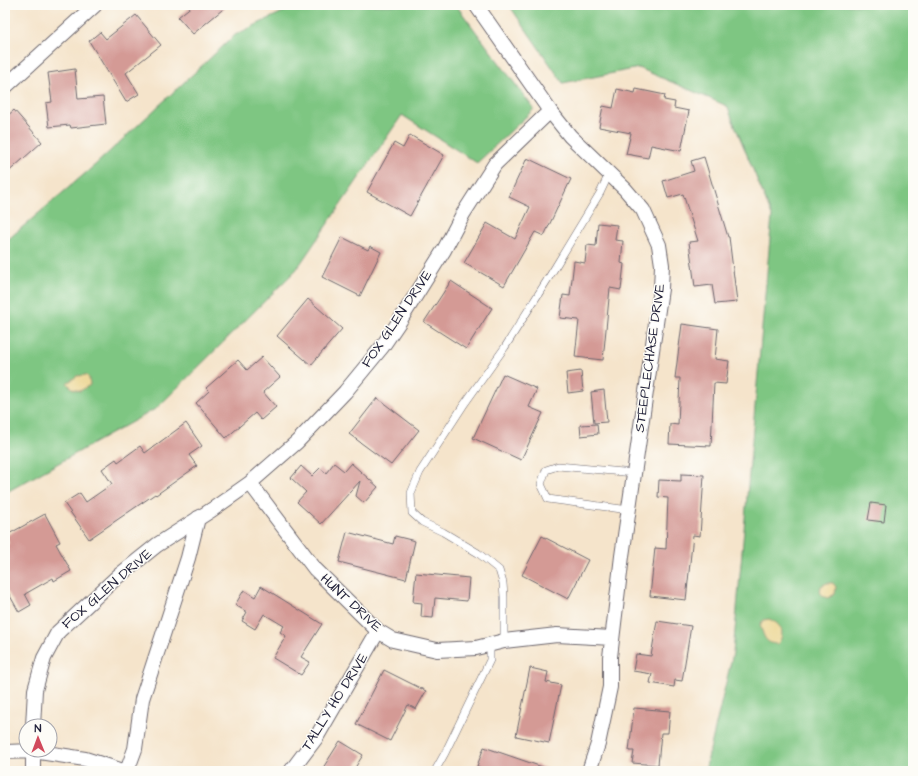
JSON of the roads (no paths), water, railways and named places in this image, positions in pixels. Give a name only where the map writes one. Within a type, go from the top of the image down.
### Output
[{"type":"street","points":[[5,87],[95,5]]},
{"type":"street","name":"STEEPLECHASE DRIVE","points":[[476,5],[550,111],[570,136],[625,189],[643,210],[659,245],[662,264],[661,289],[612,638],[608,701],[598,744],[589,771]]},
{"type":"street","name":"FOX GLEN DRIVE","points":[[33,718],[35,690],[44,658],[58,632],[117,577],[157,545],[250,483],[297,442],[329,409],[382,347],[399,322],[444,250],[463,214],[495,164],[550,111]]},
{"type":"street","name":"HUNT DRIVE","points":[[250,483],[315,569],[378,631],[393,640],[437,650],[476,648],[504,641],[558,635],[612,638]]},
{"type":"street","points":[[127,771],[134,749],[142,699],[188,558],[198,518]]},
{"type":"street","name":"TALLY HO DRIVE","points":[[291,771],[316,738],[378,631]]},
{"type":"street","points":[[5,752],[18,751]]},
{"type":"street","points":[[58,754],[85,759],[123,771]]},
{"type":"street","points":[[33,758],[33,771]]},
{"type":"lane","points":[[504,641],[503,582],[499,570],[478,553],[443,532],[422,522],[412,513],[411,493],[420,472],[463,406],[505,347],[551,274],[600,193],[609,174]]},
{"type":"lane","points":[[629,510],[548,499],[541,484],[546,470],[558,466],[634,473]]},
{"type":"lane","points":[[435,771],[490,660],[490,644]]}]
